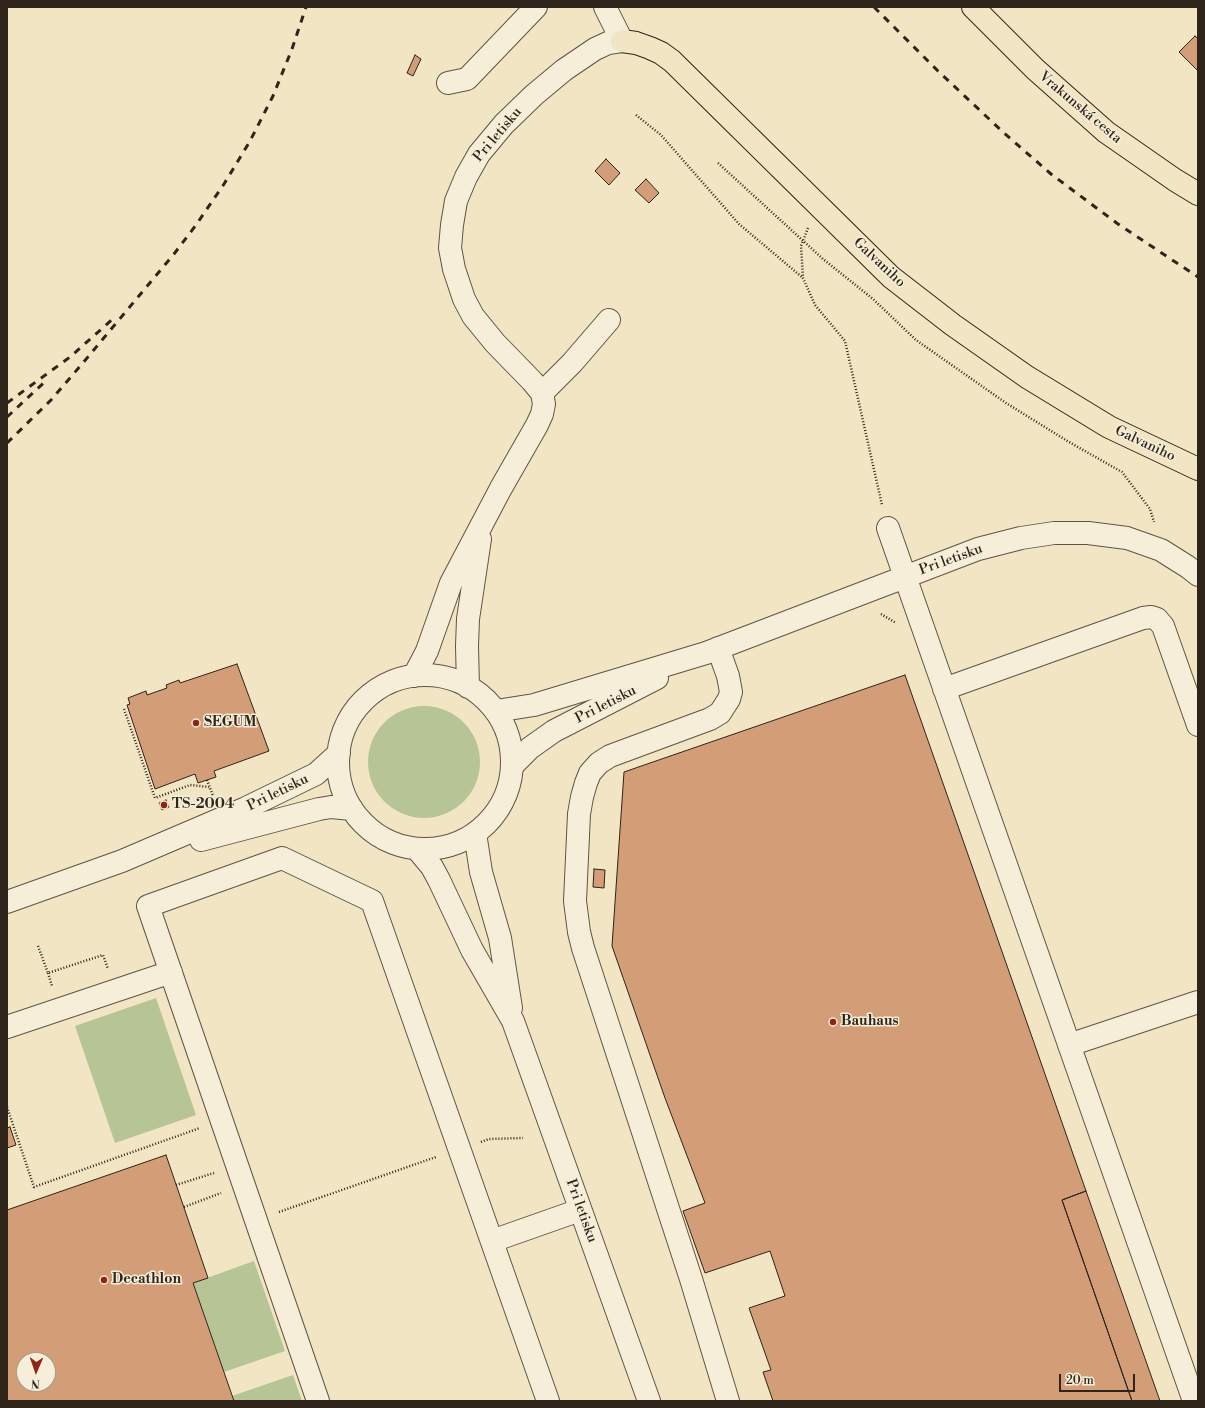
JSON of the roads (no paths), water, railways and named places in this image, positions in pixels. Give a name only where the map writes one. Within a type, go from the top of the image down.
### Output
[{"type":"main road","name":"Vrakunská cesta","points":[[973,7],[1034,69],[1106,132],[1174,180],[1198,194]]},
{"type":"main road","name":"Galvaniho","points":[[622,41],[636,43],[650,48],[661,53],[672,61],[891,276],[953,325],[1027,377],[1109,427],[1198,469]]},
{"type":"street","points":[[448,84],[468,79],[536,7]]},
{"type":"street","points":[[605,7],[622,41]]},
{"type":"street","name":"Pri letisku","points":[[542,394],[527,375],[494,343],[473,316],[464,299],[454,269],[450,248],[456,201],[479,154],[504,124],[534,95],[564,70],[595,49],[608,43],[622,41]]},
{"type":"street","points":[[414,676],[427,651],[451,583],[542,414],[544,404],[542,394],[572,363],[609,320]]},
{"type":"street","points":[[468,687],[466,646],[468,619],[482,524]]},
{"type":"street","points":[[888,528],[1194,1401]]},
{"type":"street","name":"Pri letisku","points":[[496,711],[534,705],[712,650],[978,549],[1021,538],[1054,533],[1088,533],[1127,538],[1161,550],[1198,575]]},
{"type":"street","points":[[944,689],[1144,618],[1151,617],[1163,626],[1198,725]]},
{"type":"street","points":[[712,650],[728,676],[731,692],[729,699],[720,713],[710,719],[610,756],[599,763],[590,773],[580,809],[575,901],[579,932],[583,948],[689,1272],[728,1401]]},
{"type":"street","name":"Pri letisku","points":[[512,766],[530,748],[554,731],[712,650]]},
{"type":"street","points":[[414,676],[442,677],[456,681],[468,687],[486,700],[496,711],[503,723],[508,737],[512,751],[511,780],[502,804],[486,825],[476,833],[462,841],[448,846],[432,849],[417,849],[394,843],[374,832],[362,822],[352,809],[341,782],[339,753],[347,725],[354,713],[374,692],[400,679],[414,676]]},
{"type":"street","name":"Pri letisku","points":[[122,862],[246,808],[305,780],[316,774],[339,753]]},
{"type":"street","name":"Pri letisku","points":[[7,902],[122,862],[319,809],[331,807],[352,809]]},
{"type":"street","name":"Pri letisku","points":[[476,833],[481,872],[500,938],[512,1021]]},
{"type":"street","name":"Pri letisku","points":[[417,849],[432,867],[472,950],[512,1021],[649,1401]]},
{"type":"street","points":[[318,1401],[148,906],[282,858],[372,901],[548,1401]]},
{"type":"street","points":[[7,1027],[171,972]]},
{"type":"street","points":[[1069,1045],[1198,1002]]},
{"type":"street","points":[[492,1241],[580,1210]]},
{"type":"railway","points":[[7,443],[51,400],[174,254],[196,225],[224,184],[250,141],[273,96],[292,49],[306,7]]},
{"type":"railway","points":[[874,7],[938,71],[1004,133],[1051,174],[1118,224],[1198,277]]},
{"type":"railway","points":[[7,403],[70,357],[115,317]]},
{"type":"railway","points":[[7,417],[48,379]]},
{"type":"place","name":"SEGUM","points":[[196,723]]},
{"type":"place","name":"TS-2004","points":[[164,805]]},
{"type":"place","name":"Bauhaus","points":[[833,1022]]},
{"type":"place","name":"Decathlon","points":[[104,1280]]}]
